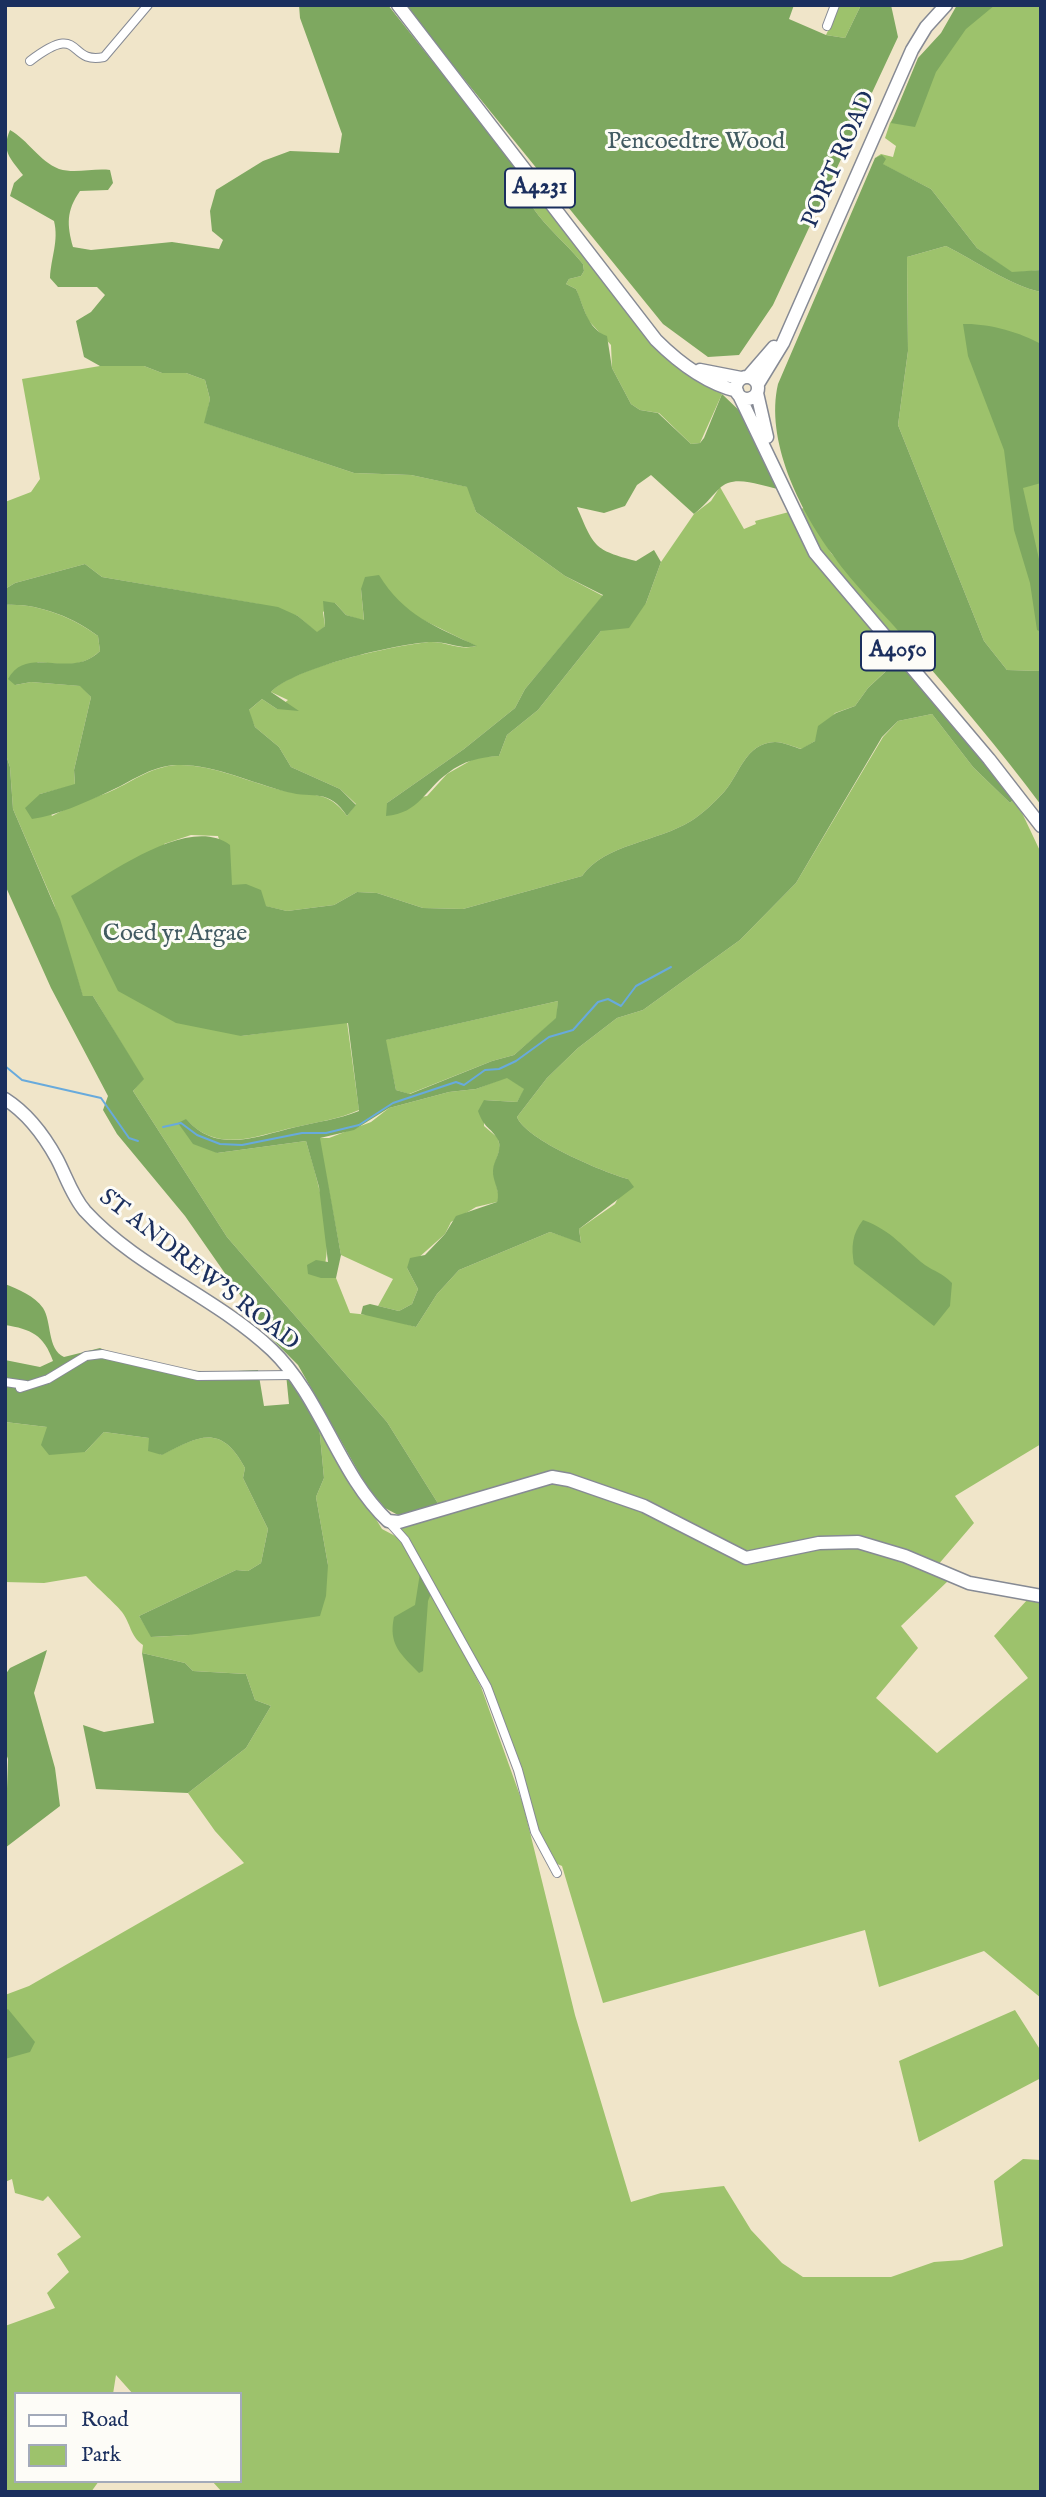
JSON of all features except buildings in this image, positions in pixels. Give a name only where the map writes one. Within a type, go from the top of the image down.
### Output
[{"type":"main road","name":"A4231","points":[[398,5],[652,335],[690,370],[738,393]]},
{"type":"main road","name":"PORT ROAD","points":[[751,383],[786,329],[912,50],[941,7]]},
{"type":"main road","name":"A4231","points":[[687,365],[714,375],[751,383]]},
{"type":"main road","points":[[751,383],[748,399],[738,393],[751,383]]},
{"type":"main road","name":"A4050","points":[[751,383],[773,464]]},
{"type":"main road","name":"A4050","points":[[738,393],[802,531],[821,561],[997,768],[1041,826]]},
{"type":"main road","name":"ST ANDREW'S ROAD","points":[[5,1100],[37,1129],[89,1215],[126,1247],[199,1294],[257,1338],[293,1375],[371,1501],[393,1522]]},
{"type":"main road","points":[[393,1522],[543,1478],[556,1478],[644,1506],[746,1558],[819,1543],[858,1542],[905,1556],[969,1583],[1041,1596]]},
{"type":"street","points":[[30,61],[60,42],[90,58],[104,57],[148,5]]},
{"type":"street","points":[[827,26],[835,5]]},
{"type":"street","name":"ST ANDREW'S ROAD","points":[[5,1382],[23,1386],[48,1379],[86,1356],[102,1354],[198,1376],[293,1375]]},
{"type":"street","points":[[393,1522],[488,1687],[518,1770],[535,1832],[558,1873]]},
{"type":"green space","points":[[299,5],[388,5],[520,172],[522,185],[534,210],[583,264],[584,271],[581,276],[569,279],[566,284],[576,289],[591,323],[607,336],[612,368],[631,404],[640,410],[658,413],[691,444],[700,443],[704,438],[722,394],[747,418],[779,489],[739,481],[725,484],[694,514],[651,475],[637,485],[625,506],[604,513],[577,507],[587,531],[603,550],[636,561],[654,550],[661,562],[646,603],[629,628],[601,631],[538,710],[507,735],[499,756],[460,765],[440,780],[414,806],[386,816],[387,803],[464,749],[515,708],[525,689],[603,595],[565,576],[476,512],[467,487],[411,475],[354,473],[204,423],[210,399],[205,380],[186,373],[162,373],[144,366],[100,366],[84,357],[76,321],[91,312],[105,295],[97,287],[58,287],[50,278],[55,242],[54,221],[10,196],[14,183],[23,175],[7,149],[10,130],[45,161],[59,169],[110,170],[113,183],[108,190],[80,191],[75,198],[69,218],[73,247],[91,250],[172,242],[219,249],[223,240],[212,231],[210,211],[216,190],[263,161],[290,151],[339,153],[342,134],[300,18]]},
{"type":"green space","name":"Pencoedtre Wood","points":[[404,5],[794,5],[789,19],[826,35],[845,38],[861,5],[891,5],[898,37],[773,305],[739,355],[708,357],[663,324]]},
{"type":"green space","points":[[840,5],[861,5],[845,38],[826,35]]},
{"type":"green space","points":[[957,5],[995,5],[966,29],[936,72],[915,127],[891,123],[918,58],[941,33]]},
{"type":"green space","points":[[967,5],[1041,5],[1041,270],[1012,273],[977,248],[931,189],[882,164],[883,156],[875,158],[881,154],[893,157],[896,146],[885,138],[890,123]]},
{"type":"green space","points":[[882,155],[886,159],[883,164],[931,189],[977,248],[1012,272],[1041,270],[1041,292],[1005,278],[946,246],[907,257],[908,351],[898,425],[984,641],[1007,670],[1041,671],[1041,805],[962,705],[832,554],[797,495],[781,451],[775,406],[778,384],[875,158]]},
{"type":"green space","points":[[520,172],[658,351],[722,394],[700,443],[691,444],[659,413],[640,410],[631,404],[612,368],[611,345],[588,320],[576,289],[566,284],[569,279],[581,276],[584,271],[583,264],[534,210],[522,185]]},
{"type":"green space","points":[[946,246],[1005,278],[1041,292],[1041,671],[1007,670],[984,641],[898,425],[908,351],[907,257]]},
{"type":"green space","points":[[963,324],[1003,329],[1041,344],[1041,483],[1023,488],[1041,568],[1041,632],[1037,630],[1030,583],[1014,530],[1004,450],[968,356]]},
{"type":"green space","points":[[100,366],[144,366],[162,373],[186,373],[205,380],[210,399],[205,423],[354,473],[411,475],[468,487],[476,512],[565,576],[603,596],[525,689],[515,708],[464,749],[387,803],[427,796],[447,774],[477,757],[499,756],[507,735],[538,710],[601,631],[646,603],[661,562],[694,514],[711,501],[720,487],[744,529],[756,524],[755,521],[804,508],[831,553],[912,646],[868,688],[855,706],[835,713],[815,741],[802,749],[775,742],[757,748],[744,761],[724,792],[691,821],[604,857],[582,876],[463,909],[423,908],[377,893],[357,892],[334,905],[287,911],[265,906],[232,886],[218,836],[191,835],[164,844],[241,1036],[347,1022],[359,1110],[328,1120],[238,1140],[211,1137],[186,1119],[217,1153],[306,1141],[320,1191],[326,1228],[327,1246],[321,1278],[336,1278],[350,1313],[378,1316],[416,1327],[437,1294],[459,1270],[550,1232],[581,1242],[579,1229],[615,1204],[628,1179],[601,1170],[549,1145],[523,1126],[517,1117],[547,1078],[578,1048],[617,1018],[643,1010],[740,940],[796,883],[883,737],[898,721],[932,714],[973,767],[1010,803],[1015,798],[1041,853],[1041,1444],[955,1496],[974,1523],[937,1566],[880,1543],[844,1536],[764,1551],[737,1551],[631,1495],[554,1471],[498,1491],[439,1505],[387,1422],[227,1237],[133,1091],[143,1079],[93,996],[83,997],[54,904],[13,809],[10,767],[5,752],[5,605],[29,606],[54,613],[98,636],[100,651],[93,657],[71,664],[38,662],[15,685],[31,682],[81,686],[91,697],[74,770],[75,785],[40,794],[52,816],[149,772],[167,766],[190,765],[281,790],[325,798],[340,807],[347,816],[356,804],[340,789],[291,767],[279,747],[255,727],[248,711],[262,699],[277,709],[288,700],[271,692],[283,683],[346,659],[429,642],[476,646],[413,615],[392,597],[361,589],[364,621],[346,615],[335,603],[323,612],[325,626],[317,633],[298,616],[258,604],[102,577],[85,564],[15,583],[5,589],[5,502],[31,492],[40,479],[22,379]]},
{"type":"green space","points":[[85,564],[102,577],[278,607],[298,616],[317,632],[325,626],[323,601],[335,603],[346,615],[364,620],[361,589],[365,577],[379,575],[399,601],[410,610],[434,626],[477,646],[430,642],[394,647],[346,659],[301,674],[271,692],[299,711],[277,709],[262,699],[249,710],[255,727],[279,747],[291,767],[340,789],[356,805],[347,816],[334,801],[327,798],[287,792],[205,768],[177,765],[149,771],[80,804],[32,819],[25,808],[40,794],[75,784],[74,770],[91,697],[80,686],[31,682],[15,685],[8,679],[16,669],[27,664],[76,663],[100,651],[98,636],[66,617],[30,606],[5,605],[5,589],[15,583]]},
{"type":"green space","name":"Coed yr Argae","points":[[900,658],[1015,798],[1010,803],[973,767],[932,714],[898,721],[882,737],[796,883],[740,940],[643,1010],[617,1018],[578,1048],[547,1078],[517,1117],[523,1126],[549,1145],[601,1170],[628,1179],[634,1187],[579,1229],[581,1243],[550,1232],[459,1270],[437,1294],[416,1327],[361,1314],[363,1306],[370,1304],[399,1311],[412,1304],[418,1289],[407,1268],[410,1258],[425,1255],[445,1234],[456,1216],[497,1202],[493,1170],[499,1142],[482,1121],[478,1111],[484,1100],[517,1102],[524,1089],[507,1078],[476,1089],[449,1092],[389,1108],[354,1130],[320,1138],[341,1255],[336,1278],[321,1278],[308,1274],[307,1265],[316,1260],[328,1262],[319,1187],[306,1141],[217,1153],[193,1144],[178,1123],[186,1119],[211,1137],[238,1140],[359,1111],[348,1023],[241,1036],[176,1023],[118,991],[71,896],[150,851],[193,837],[213,837],[230,845],[232,885],[246,884],[261,890],[266,906],[287,911],[334,905],[357,892],[377,893],[423,908],[463,909],[582,876],[604,857],[691,821],[724,792],[744,761],[757,748],[775,742],[801,749],[815,741],[818,726],[836,713],[855,706],[868,688]],"holes":[[[558,1001],[556,1018],[514,1055],[492,1061],[410,1094],[396,1090],[386,1040]]]},
{"type":"green space","points":[[5,752],[10,767],[13,809],[60,919],[83,996],[93,996],[144,1079],[133,1091],[227,1237],[387,1422],[439,1505],[398,1515],[385,1508],[367,1487],[298,1365],[268,1335],[185,1216],[117,1134],[103,1110],[108,1096],[51,988],[5,885]]},
{"type":"green space","points":[[558,1001],[557,1018],[514,1055],[409,1094],[396,1090],[385,1040]]},
{"type":"green space","points":[[507,1077],[525,1089],[517,1102],[484,1100],[484,1126],[498,1138],[500,1148],[493,1170],[499,1197],[497,1202],[476,1207],[451,1222],[445,1234],[407,1268],[418,1289],[412,1304],[399,1311],[378,1306],[393,1279],[341,1255],[319,1138],[329,1138],[371,1122],[389,1108],[449,1092],[476,1089]]},
{"type":"green space","points":[[863,1220],[890,1234],[925,1265],[952,1283],[950,1306],[934,1326],[854,1264],[853,1241]]},
{"type":"green space","points":[[5,1284],[26,1293],[40,1304],[46,1314],[52,1342],[64,1357],[100,1348],[138,1362],[178,1370],[258,1370],[264,1406],[289,1404],[286,1374],[319,1425],[324,1478],[316,1497],[328,1565],[326,1596],[320,1616],[189,1635],[151,1637],[139,1616],[236,1570],[248,1571],[261,1563],[268,1529],[243,1478],[245,1468],[227,1444],[208,1438],[187,1443],[162,1455],[148,1451],[149,1438],[104,1432],[85,1452],[49,1455],[41,1445],[47,1427],[5,1422],[5,1360],[40,1367],[53,1361],[41,1339],[29,1331],[5,1325]]},
{"type":"green space","points":[[5,1422],[47,1427],[85,1452],[104,1432],[149,1438],[161,1455],[198,1439],[208,1438],[227,1444],[236,1454],[245,1468],[243,1478],[268,1529],[261,1563],[248,1571],[236,1570],[139,1616],[152,1637],[189,1635],[328,1565],[316,1497],[324,1478],[319,1425],[382,1529],[399,1538],[433,1593],[481,1687],[523,1804],[575,2015],[631,2202],[661,2193],[724,2186],[751,2230],[782,2263],[803,2277],[891,2277],[934,2262],[962,2260],[1003,2246],[994,2181],[1023,2159],[1041,2160],[1041,2492],[222,2492],[214,2483],[242,2483],[242,2392],[131,2392],[116,2375],[113,2392],[14,2392],[14,2483],[98,2483],[91,2492],[5,2492],[5,2326],[55,2308],[47,2293],[69,2272],[57,2254],[81,2237],[48,2196],[43,2201],[15,2193],[12,2179],[5,2182],[5,1995],[29,1986],[244,1863],[215,1831],[188,1793],[246,1748],[271,1706],[255,1700],[246,1674],[193,1671],[185,1663],[142,1653],[143,1645],[136,1638],[125,1616],[86,1576],[44,1583],[5,1582]]},
{"type":"green space","points":[[554,1481],[620,1500],[740,1561],[819,1546],[875,1549],[949,1580],[901,1626],[918,1648],[876,1698],[937,1753],[1028,1678],[994,1636],[1028,1599],[1041,1600],[1041,1998],[984,1951],[879,1987],[865,1930],[603,2003],[562,1866],[555,1863],[539,1835],[515,1753],[461,1633],[400,1531],[401,1526]]},
{"type":"green space","points":[[420,1573],[432,1591],[428,1601],[423,1671],[419,1673],[398,1648],[393,1627],[394,1617],[415,1605]]},
{"type":"green space","points":[[47,1650],[34,1693],[55,1768],[60,1806],[5,1848],[8,1759],[5,1751],[5,1675],[10,1668]]},
{"type":"green space","points":[[142,1653],[185,1663],[193,1671],[246,1674],[255,1700],[271,1706],[246,1748],[188,1793],[96,1789],[83,1725],[104,1732],[154,1723]]},
{"type":"green space","points":[[8,2009],[35,2042],[30,2052],[5,2059],[5,2011]]},
{"type":"green space","points":[[1015,2010],[1041,2051],[1041,2078],[919,2142],[899,2061]]},
{"type":"waterway","points":[[163,1127],[181,1123],[197,1135],[220,1144],[242,1145],[302,1133],[326,1133],[359,1125],[393,1103],[456,1082],[464,1085],[485,1070],[499,1069],[516,1061],[549,1037],[573,1030],[598,1002],[608,999],[621,1006],[636,986],[671,967]]},
{"type":"waterway","points":[[5,1066],[22,1080],[101,1098],[129,1138],[138,1141]]}]
